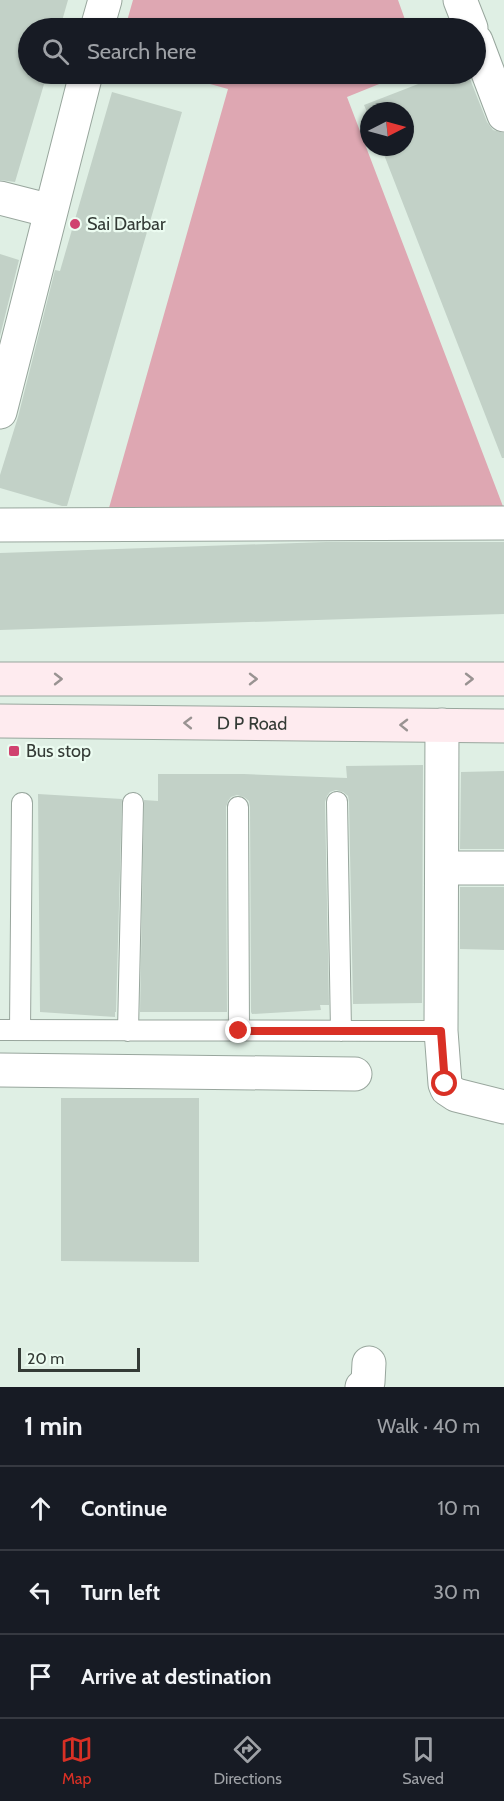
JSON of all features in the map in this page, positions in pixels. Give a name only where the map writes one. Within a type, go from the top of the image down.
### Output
[{"type":"street","points":[[100,18],[105,0]]},
{"type":"street","points":[[460,0],[467,18]]},
{"type":"street","points":[[486,67],[504,115]]},
{"type":"street","points":[[0,412],[83,84]]},
{"type":"street","points":[[0,198],[51,210]]},
{"type":"street","points":[[0,525],[504,523]]},
{"type":"street","points":[[0,679],[504,679]]},
{"type":"street","name":"D P Road","points":[[0,721],[504,726]]},
{"type":"street","points":[[442,725],[441,1031],[445,1084],[447,1089],[456,1095],[504,1107]]},
{"type":"street","points":[[442,868],[504,868]]},
{"type":"street","points":[[0,1070],[355,1074]]},
{"type":"lane","points":[[337,802],[341,1031]]},
{"type":"lane","points":[[20,1030],[22,803]]},
{"type":"lane","points":[[128,1031],[133,803]]},
{"type":"lane","points":[[238,807],[239,1031]]},
{"type":"lane","points":[[0,1030],[441,1031]]},
{"type":"shaded area","points":[[133,0],[398,0],[404,18],[128,18]]},
{"type":"shaded area","points":[[210,84],[379,84],[347,97],[360,131],[360,156],[369,156],[504,509],[105,522],[228,89]]},
{"type":"building","points":[[0,0],[68,0],[63,18],[18,18],[18,84],[44,84],[15,182],[0,180]]},
{"type":"building","points":[[418,84],[472,84],[487,122],[493,130],[504,133],[504,458],[502,458],[385,156],[414,156],[414,102],[372,102]]},
{"type":"building","points":[[112,92],[182,112],[67,506],[62,506],[0,488],[0,475],[18,417],[55,270],[60,271]]},
{"type":"building","points":[[0,254],[19,260],[0,336]]},
{"type":"building","points":[[326,542],[504,542],[504,614],[0,630],[0,553]]},
{"type":"building","points":[[423,765],[422,1003],[353,1004],[349,802],[348,796],[336,790],[330,792],[325,802],[329,1005],[320,1005],[321,1010],[252,1014],[251,1012],[250,807],[249,801],[237,795],[231,797],[226,807],[227,1012],[140,1012],[144,800],[158,801],[158,774],[244,774],[347,778],[346,766]]},
{"type":"building","points":[[504,771],[504,849],[460,849],[461,772]]},
{"type":"building","points":[[38,794],[122,799],[115,1017],[40,1012]]},
{"type":"building","points":[[460,887],[504,887],[504,950],[460,949]]},
{"type":"building","points":[[61,1098],[199,1098],[199,1262],[61,1261]]},
{"type":"place","name":"Sai Darbar","points":[[75,224]]},
{"type":"place","name":"Bus stop","points":[[14,751]]},
{"type":"route","points":[[239,1031],[441,1031],[445,1084]]}]
